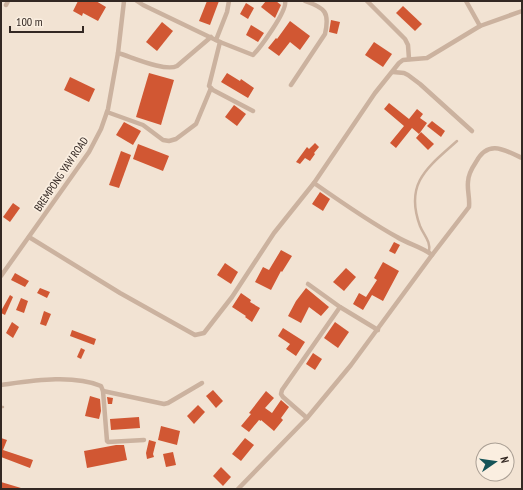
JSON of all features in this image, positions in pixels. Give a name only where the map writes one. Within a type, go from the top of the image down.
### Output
[{"type":"street","name":"BREMPONG YAW ROAD","points":[[1,276],[88,152],[101,129],[107,112],[118,53],[124,1]]},
{"type":"street","points":[[137,1],[218,41],[253,55],[281,16],[286,1]]},
{"type":"street","points":[[107,112],[143,125],[163,140],[176,139],[196,124],[211,88],[209,86],[218,41],[230,1]]},
{"type":"street","points":[[290,85],[325,34],[327,25],[328,19],[325,13],[318,6],[305,1]]},
{"type":"street","points":[[367,1],[405,39],[408,45],[409,59]]},
{"type":"street","points":[[466,1],[480,26]]},
{"type":"street","points":[[29,237],[120,293],[195,335],[200,335],[232,297],[274,233],[314,183],[375,93],[399,63],[403,60],[427,58],[480,26],[522,11]]},
{"type":"street","points":[[118,53],[160,66],[173,68],[211,37]]},
{"type":"street","points":[[393,72],[404,73],[420,84],[472,132]]},
{"type":"street","points":[[211,88],[254,111]]},
{"type":"street","points":[[238,489],[307,418],[378,330],[430,254],[469,207],[470,198],[468,182],[472,168],[484,151],[494,148],[522,158]]},
{"type":"street","points":[[314,183],[344,205],[371,222],[430,254]]},
{"type":"street","points":[[308,284],[340,307],[378,330]]},
{"type":"street","points":[[307,418],[283,397],[281,394],[282,390],[340,307]]},
{"type":"street","points":[[1,386],[50,379],[92,382],[100,386],[103,391],[107,441],[144,440]]},
{"type":"street","points":[[103,391],[164,404],[202,383]]},
{"type":"lane","points":[[430,254],[429,242],[420,227],[415,208],[417,189],[422,175],[427,168],[457,141]]},
{"type":"building","points":[[78,1],[96,1],[106,7],[98,21],[83,13],[82,16],[73,11]]},
{"type":"building","points":[[207,1],[219,1],[210,25],[199,21]]},
{"type":"building","points":[[266,1],[276,1],[281,5],[275,18],[261,7]]},
{"type":"building","points":[[246,3],[254,8],[248,19],[240,14]]},
{"type":"building","points":[[403,6],[422,24],[415,31],[396,13]]},
{"type":"building","points":[[331,20],[340,22],[337,34],[329,32]]},
{"type":"building","points":[[290,21],[310,36],[300,50],[290,42],[279,56],[268,48],[276,38],[277,39]]},
{"type":"building","points":[[162,22],[173,31],[157,51],[146,42]]},
{"type":"building","points":[[251,25],[264,33],[258,42],[246,35]]},
{"type":"building","points":[[374,42],[392,54],[383,67],[365,55]]},
{"type":"building","points":[[149,73],[174,80],[161,125],[136,117]]},
{"type":"building","points":[[227,73],[240,81],[241,79],[254,88],[248,98],[221,82]]},
{"type":"building","points":[[70,77],[95,89],[89,102],[64,90]]},
{"type":"building","points":[[389,103],[409,119],[417,109],[423,114],[420,118],[427,123],[419,134],[412,128],[396,148],[390,143],[404,126],[384,109]]},
{"type":"building","points":[[234,105],[246,114],[237,126],[225,117]]},
{"type":"building","points":[[432,121],[445,131],[441,137],[427,126]]},
{"type":"building","points":[[124,122],[141,131],[133,145],[116,135]]},
{"type":"building","points":[[421,132],[434,144],[428,150],[416,138]]},
{"type":"building","points":[[315,143],[319,147],[310,161],[305,158],[300,164],[296,162],[307,147],[309,149]]},
{"type":"building","points":[[138,144],[169,156],[163,171],[133,159]]},
{"type":"building","points":[[121,151],[131,155],[119,188],[109,185]]},
{"type":"building","points":[[320,192],[330,199],[323,211],[312,204]]},
{"type":"building","points":[[13,203],[20,208],[10,222],[3,217]]},
{"type":"building","points":[[394,242],[400,245],[395,254],[389,251]]},
{"type":"building","points":[[281,250],[292,256],[282,272],[281,271],[271,290],[255,282],[263,267],[269,270]]},
{"type":"building","points":[[383,262],[399,271],[383,301],[372,295],[363,310],[353,304],[359,293],[366,297],[377,280],[374,278]]},
{"type":"building","points":[[225,263],[238,272],[231,284],[217,275]]},
{"type":"building","points":[[346,268],[356,277],[344,291],[333,282]]},
{"type":"building","points":[[15,273],[29,281],[25,287],[11,280]]},
{"type":"building","points":[[40,288],[50,292],[47,298],[37,293]]},
{"type":"building","points":[[306,288],[329,307],[321,316],[309,307],[301,323],[288,316],[296,301]]},
{"type":"building","points":[[241,293],[251,300],[250,302],[260,308],[252,322],[232,307]]},
{"type":"building","points":[[10,295],[13,297],[5,315],[1,313],[1,311]]},
{"type":"building","points":[[21,298],[28,301],[24,313],[16,310]]},
{"type":"building","points":[[44,311],[51,314],[46,326],[40,324]]},
{"type":"building","points":[[12,322],[19,327],[13,338],[6,333]]},
{"type":"building","points":[[335,322],[349,332],[338,348],[324,338]]},
{"type":"building","points":[[283,328],[305,342],[296,356],[286,349],[290,344],[278,336]]},
{"type":"building","points":[[72,330],[96,339],[94,345],[70,336]]},
{"type":"building","points":[[81,348],[85,350],[81,359],[77,357]]},
{"type":"building","points":[[313,353],[322,359],[315,370],[306,364]]},
{"type":"building","points":[[213,390],[223,401],[216,408],[206,396]]},
{"type":"building","points":[[266,391],[274,398],[265,408],[272,413],[281,400],[289,407],[281,418],[283,420],[274,431],[259,420],[249,432],[241,426]]},
{"type":"building","points":[[90,396],[100,399],[101,411],[99,419],[85,416]]},
{"type":"building","points":[[107,397],[113,398],[112,404],[108,404]]},
{"type":"building","points":[[198,405],[205,412],[194,424],[187,416]]},
{"type":"building","points":[[139,417],[140,428],[111,430],[110,419]]},
{"type":"building","points":[[161,426],[180,431],[177,445],[158,440]]},
{"type":"building","points":[[1,438],[7,440],[3,450],[33,460],[30,468],[1,457]]},
{"type":"building","points":[[245,438],[254,445],[241,461],[232,454]]},
{"type":"building","points":[[149,440],[156,442],[153,454],[154,457],[147,459],[146,453]]},
{"type":"building","points":[[124,445],[127,460],[87,468],[84,451]]},
{"type":"building","points":[[173,452],[176,465],[166,467],[163,454]]},
{"type":"building","points":[[221,467],[231,477],[223,486],[213,476]]},
{"type":"building","points":[[1,482],[21,488],[21,489],[1,489]]}]
